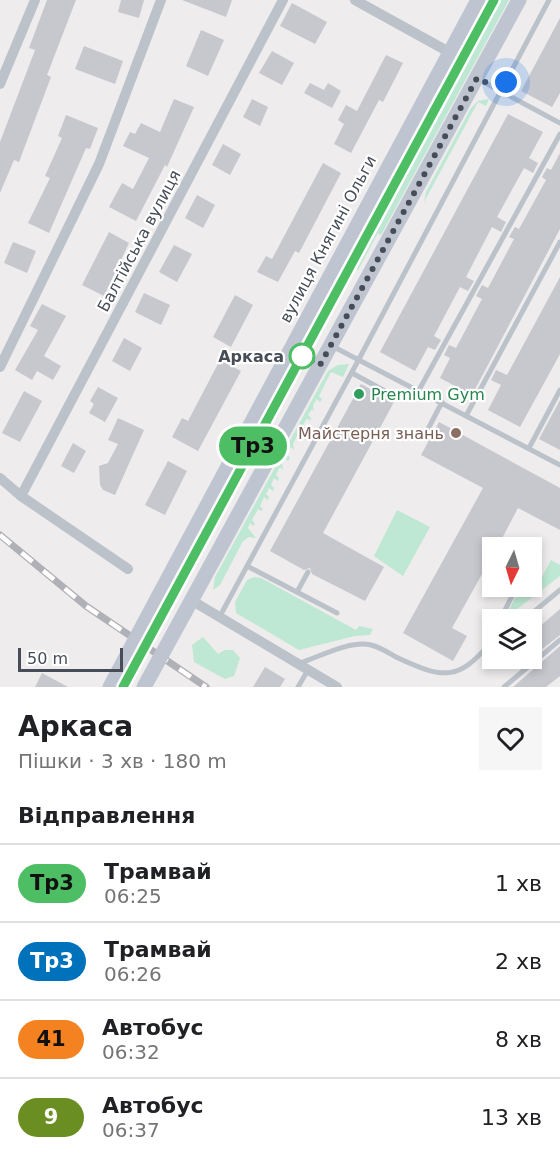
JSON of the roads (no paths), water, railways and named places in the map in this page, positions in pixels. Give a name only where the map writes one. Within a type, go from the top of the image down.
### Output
[{"type":"main road","name":"вулиця Княгині Ольги","points":[[110,687],[477,0]]},
{"type":"main road","points":[[144,687],[519,0]]},
{"type":"street","points":[[0,84],[35,0]]},
{"type":"street","points":[[0,367],[99,164],[161,0]]},
{"type":"street","name":"Балтійська вулиця","points":[[21,496],[283,0]]},
{"type":"street","points":[[355,0],[449,52]]},
{"type":"street","points":[[0,478],[21,496],[128,569]]},
{"type":"street","points":[[191,600],[220,615],[337,687]]},
{"type":"lane","points":[[220,615],[359,359],[549,0]]},
{"type":"lane","points":[[477,78],[560,123]]},
{"type":"lane","points":[[419,390],[560,134]]},
{"type":"lane","points":[[467,414],[509,331],[560,242]]},
{"type":"lane","points":[[331,345],[467,414],[560,465]]},
{"type":"lane","points":[[351,373],[396,397]]},
{"type":"lane","points":[[529,448],[560,390]]},
{"type":"lane","points":[[427,431],[442,402]]},
{"type":"lane","points":[[247,566],[337,613]]},
{"type":"lane","points":[[297,592],[308,572]]},
{"type":"lane","points":[[538,609],[560,591]]},
{"type":"lane","points":[[504,687],[560,640]]},
{"type":"lane","points":[[298,687],[304,666],[346,648],[371,645],[428,672],[444,674],[460,671],[474,662],[482,652]]},
{"type":"tram line","points":[[123,687],[494,0]]},
{"type":"tram line","name":"Тр3","points":[[123,687],[494,0]]},
{"type":"railway","points":[[0,535],[86,606],[206,687]]},
{"type":"place","name":"Аркаса","points":[[302,356]]},
{"type":"place","name":"Premium Gym","points":[[359,394]]},
{"type":"place","name":"Майстерня знань","points":[[456,433]]}]
